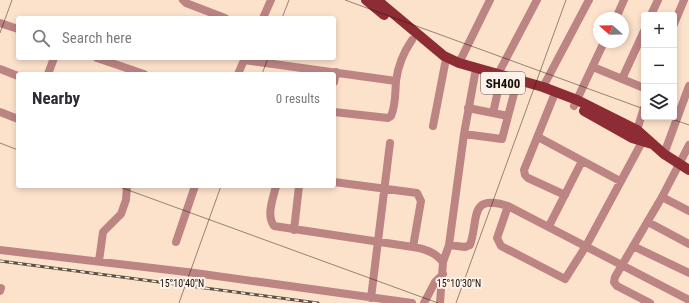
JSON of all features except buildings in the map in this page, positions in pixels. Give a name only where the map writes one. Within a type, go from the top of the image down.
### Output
[{"type":"main road","name":"SH400","points":[[366,0],[412,40],[445,64],[475,74],[543,87],[637,130],[645,136],[647,143]]},
{"type":"main road","name":"SH400","points":[[377,0],[444,56],[516,86],[553,98],[576,103],[647,143],[689,170]]},
{"type":"street","points":[[183,0],[186,4],[219,16]]},
{"type":"street","points":[[264,16],[271,0]]},
{"type":"street","points":[[460,63],[490,0]]},
{"type":"street","points":[[493,113],[499,78],[537,0]]},
{"type":"street","points":[[543,87],[589,0]]},
{"type":"street","points":[[619,12],[624,0]]},
{"type":"street","points":[[652,12],[658,0]]},
{"type":"street","points":[[677,17],[684,0]]},
{"type":"street","points":[[0,23],[16,28]]},
{"type":"street","points":[[622,79],[641,38]]},
{"type":"street","points":[[336,112],[388,118],[391,116],[395,105],[396,81],[401,58],[412,40]]},
{"type":"street","points":[[576,103],[601,48]]},
{"type":"street","points":[[49,72],[53,60]]},
{"type":"street","points":[[103,60],[138,72]]},
{"type":"street","points":[[239,72],[245,60]]},
{"type":"street","points":[[252,60],[396,81]]},
{"type":"street","points":[[433,126],[445,64]]},
{"type":"street","points":[[592,67],[641,87]]},
{"type":"street","points":[[0,70],[16,75]]},
{"type":"street","points":[[440,303],[443,262],[449,245],[464,134],[475,74]]},
{"type":"street","points":[[464,134],[502,139],[516,86]]},
{"type":"street","points":[[664,154],[689,86]]},
{"type":"street","points":[[553,98],[524,170],[525,175],[565,195]]},
{"type":"street","points":[[468,108],[508,116]]},
{"type":"street","points":[[0,112],[16,118]]},
{"type":"street","points":[[637,130],[641,117]]},
{"type":"street","points":[[538,137],[620,181]]},
{"type":"street","points":[[371,298],[390,143]]},
{"type":"street","points":[[508,206],[497,238],[501,246],[562,279],[568,277],[620,181],[647,143]]},
{"type":"street","points":[[650,303],[617,286],[614,282],[615,277],[648,222],[689,145]]},
{"type":"street","points":[[549,226],[582,161]]},
{"type":"street","points":[[336,182],[384,189],[412,191],[420,197],[421,201],[413,247]]},
{"type":"street","points":[[99,261],[103,232],[121,214],[126,200],[127,188]]},
{"type":"street","points":[[176,242],[194,188]]},
{"type":"street","points":[[276,188],[270,214],[270,221],[274,226],[413,247],[438,256],[443,262]]},
{"type":"street","points":[[294,230],[299,188]]},
{"type":"street","points":[[662,197],[689,211]]},
{"type":"street","points":[[449,245],[465,247],[470,245],[475,214],[479,207],[486,202],[495,202],[508,206],[549,226],[689,300]]},
{"type":"street","points":[[648,222],[689,244]]},
{"type":"street","points":[[633,246],[689,273]]},
{"type":"street","points":[[0,250],[99,261],[412,303]]},
{"type":"street","points":[[424,303],[435,282],[443,274]]},
{"type":"railway","points":[[0,261],[318,303]]}]
